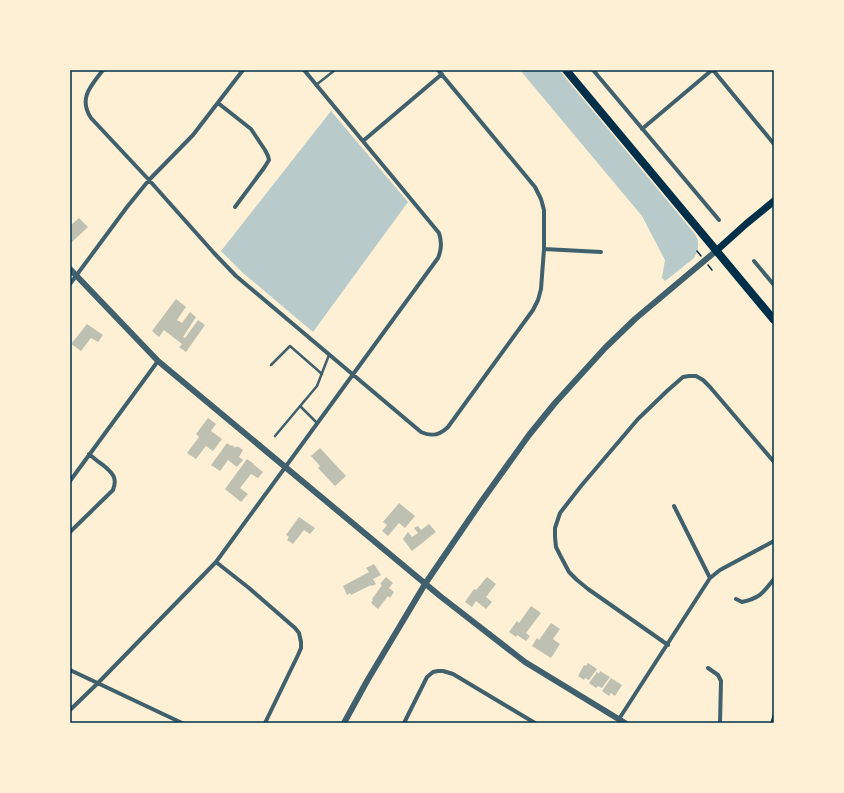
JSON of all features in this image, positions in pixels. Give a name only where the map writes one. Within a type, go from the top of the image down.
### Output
[{"type":"main road","points":[[566,70],[774,320]]},
{"type":"main road","points":[[716,251],[774,201]]},
{"type":"street","points":[[103,70],[85,97],[85,108],[91,118],[149,180],[214,254],[236,276],[422,432],[431,435],[438,435],[448,428],[533,310],[541,289],[544,250],[544,210],[541,199],[535,187],[438,70]]},
{"type":"street","points":[[70,284],[127,207],[149,180],[193,135],[243,70]]},
{"type":"street","points":[[70,710],[216,562],[441,252],[442,242],[439,233],[304,70]]},
{"type":"street","points":[[594,70],[719,220]]},
{"type":"street","points":[[642,129],[712,70],[774,144]]},
{"type":"street","points":[[363,141],[442,74]]},
{"type":"street","points":[[218,103],[251,129],[268,156],[268,160],[264,168],[235,207]]},
{"type":"street","points":[[544,250],[601,252]]},
{"type":"street","points":[[344,723],[377,663],[425,584],[529,435],[554,403],[605,348],[635,319],[716,251]]},
{"type":"street","points":[[754,261],[774,285]]},
{"type":"street","points":[[70,270],[158,361],[286,466],[425,584],[525,662],[625,723]]},
{"type":"street","points":[[70,481],[158,361]]},
{"type":"street","points":[[668,645],[588,589],[569,572],[560,555],[556,542],[555,528],[560,513],[638,419],[683,377],[696,376],[703,380],[774,462]]},
{"type":"street","points":[[70,532],[114,488],[115,482],[113,474],[89,454]]},
{"type":"street","points":[[674,506],[710,578]]},
{"type":"street","points":[[619,719],[710,578],[720,570],[774,541]]},
{"type":"street","points":[[216,562],[249,588],[295,628],[300,638],[301,648],[264,723]]},
{"type":"street","points":[[736,599],[742,602],[759,597],[774,579]]},
{"type":"street","points":[[708,668],[718,675],[720,681],[720,723]]},
{"type":"street","points":[[70,670],[182,723]]},
{"type":"street","points":[[404,723],[427,677],[438,670],[453,674],[535,723]]},
{"type":"lane","points":[[316,85],[335,70]]},
{"type":"lane","points":[[271,365],[290,346],[322,374]]},
{"type":"lane","points":[[275,436],[317,386],[330,355]]},
{"type":"lane","points":[[300,406],[317,423]]},
{"type":"path","points":[[771,723],[774,713]]},
{"type":"shaded area","points":[[520,70],[559,70],[695,234],[698,240],[698,246],[697,253],[693,259],[665,281],[662,278],[665,260],[642,216]]},
{"type":"shaded area","points":[[331,111],[408,202],[313,332],[243,273],[221,251]]},
{"type":"building","points":[[79,218],[88,227],[70,244],[70,226]]},
{"type":"building","points":[[176,299],[186,307],[177,320],[182,323],[190,312],[196,317],[183,337],[185,338],[198,320],[205,325],[186,352],[179,347],[182,344],[164,330],[159,337],[152,331]]},
{"type":"building","points":[[87,324],[103,335],[98,342],[91,338],[81,351],[71,344]]},
{"type":"building","points":[[208,418],[216,424],[211,431],[222,439],[213,451],[206,446],[196,459],[187,453],[199,437],[196,434]]},
{"type":"building","points":[[227,443],[235,448],[237,446],[243,450],[239,457],[243,460],[237,467],[228,460],[220,471],[211,465]]},
{"type":"building","points":[[320,448],[346,476],[335,486],[318,468],[320,466],[311,456]]},
{"type":"building","points":[[247,459],[263,472],[258,478],[251,474],[240,488],[248,494],[241,502],[225,489]]},
{"type":"building","points":[[399,503],[415,516],[405,528],[399,523],[388,536],[382,531],[387,525],[383,522]]},
{"type":"building","points":[[299,517],[315,528],[310,534],[304,530],[293,544],[287,540],[289,537],[286,535]]},
{"type":"building","points":[[429,524],[436,532],[412,551],[403,539],[408,532],[412,537],[418,533],[414,528],[418,526],[421,530]]},
{"type":"building","points":[[374,564],[381,575],[373,579],[376,584],[351,595],[350,593],[347,595],[343,586],[369,572],[366,568]]},
{"type":"building","points":[[386,577],[393,583],[389,588],[394,592],[390,598],[388,596],[378,609],[371,603],[373,600],[372,599],[382,585],[380,584]]},
{"type":"building","points":[[487,577],[496,584],[486,597],[492,602],[486,609],[476,601],[472,607],[465,602],[474,589],[476,590]]},
{"type":"building","points":[[531,606],[541,613],[526,633],[530,636],[526,641],[509,632],[517,621],[519,623]]},
{"type":"building","points":[[551,623],[560,629],[553,639],[560,644],[551,658],[532,646],[537,638],[539,640]]},
{"type":"building","points":[[588,663],[597,669],[589,680],[585,678],[584,680],[578,676],[584,665],[586,666]]},
{"type":"building","points":[[600,671],[610,677],[602,688],[598,686],[596,688],[589,683],[597,672],[599,674]]},
{"type":"building","points":[[611,678],[622,685],[615,696],[611,693],[609,696],[602,691]]}]
